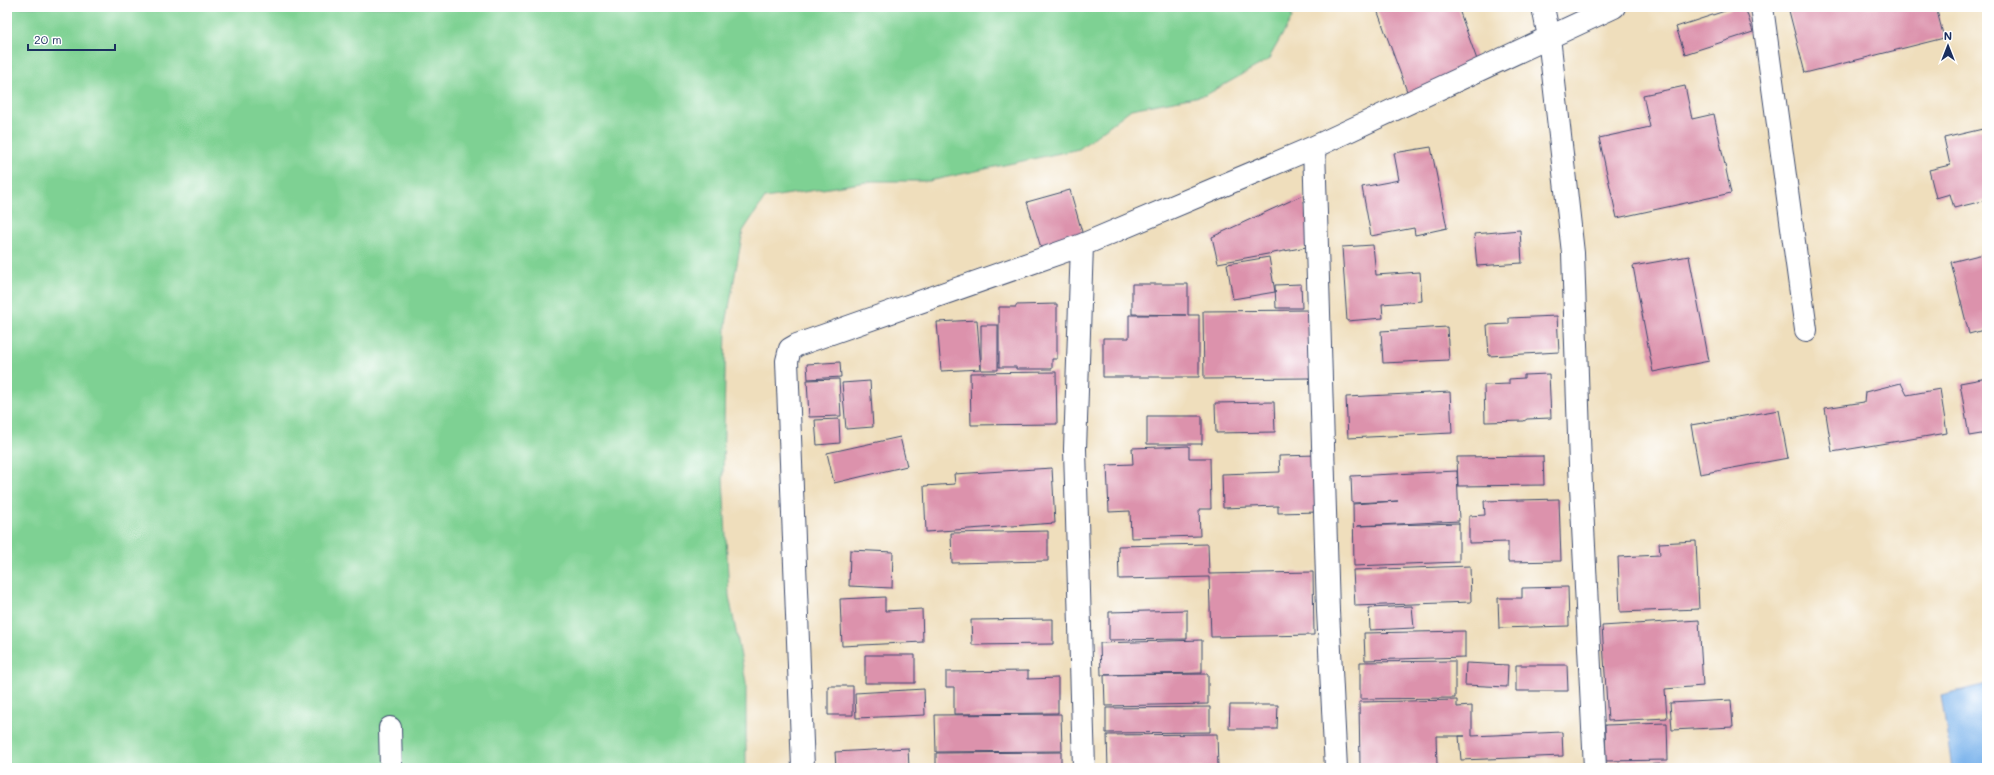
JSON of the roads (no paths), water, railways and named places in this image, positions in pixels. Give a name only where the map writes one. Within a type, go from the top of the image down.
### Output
[{"type":"street","points":[[1543,7],[1549,36],[1573,253],[1580,466],[1595,768]]},
{"type":"street","points":[[803,768],[787,361],[790,348],[1082,245],[1314,147],[1549,36],[1614,7]]},
{"type":"street","points":[[1762,7],[1806,330]]},
{"type":"street","points":[[1314,147],[1328,611],[1336,768]]},
{"type":"street","points":[[1082,245],[1075,449],[1084,768]]},
{"type":"street","points":[[390,728],[391,768]]},
{"type":"water","points":[[1987,684],[1987,768],[1952,768],[1941,695]]}]
